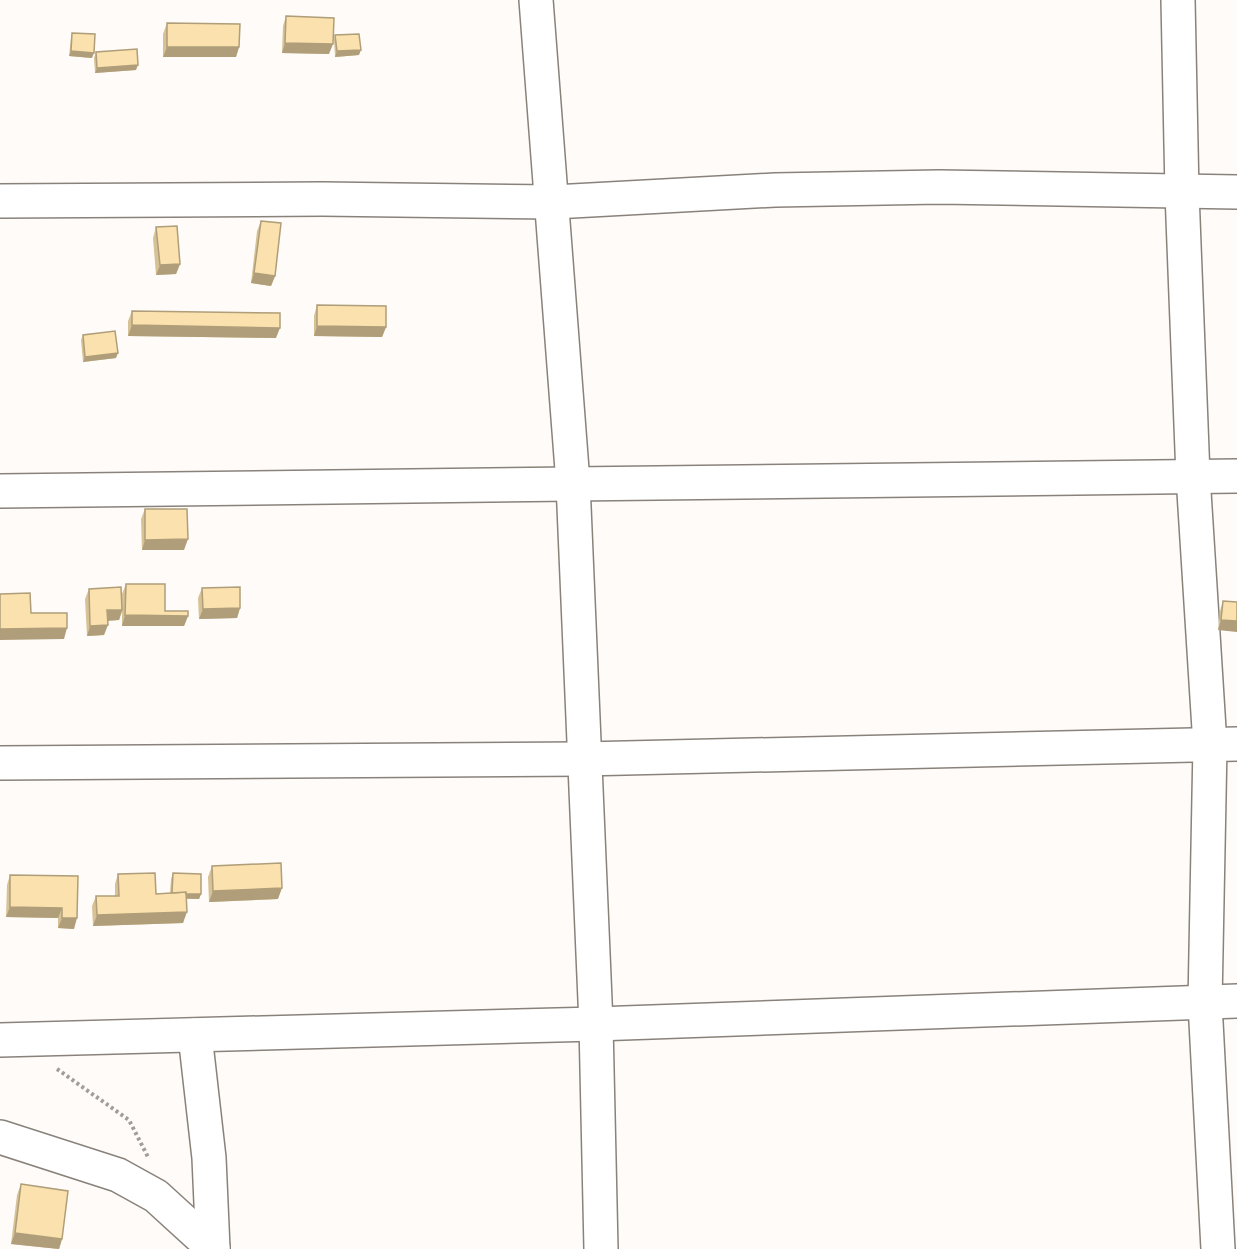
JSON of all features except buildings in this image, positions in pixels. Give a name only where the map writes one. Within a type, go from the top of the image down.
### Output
[{"type":"street","points":[[536,0],[554,202],[573,483],[596,1024],[602,1249]]},
{"type":"street","points":[[1178,0],[1192,476],[1223,744],[1218,1249]]},
{"type":"street","points":[[0,201],[322,199],[554,202],[775,190],[927,188],[1237,192]]},
{"type":"street","points":[[0,491],[1237,476]]},
{"type":"street","points":[[0,764],[583,759],[1223,744]]},
{"type":"street","points":[[0,1040],[596,1024],[1221,1002]]},
{"type":"street","points":[[195,1035],[208,1158],[213,1249]]},
{"type":"street","points":[[0,1137],[118,1175],[156,1196],[213,1249]]},
{"type":"path","points":[[53,1065],[129,1120],[150,1160],[156,1196]]}]
